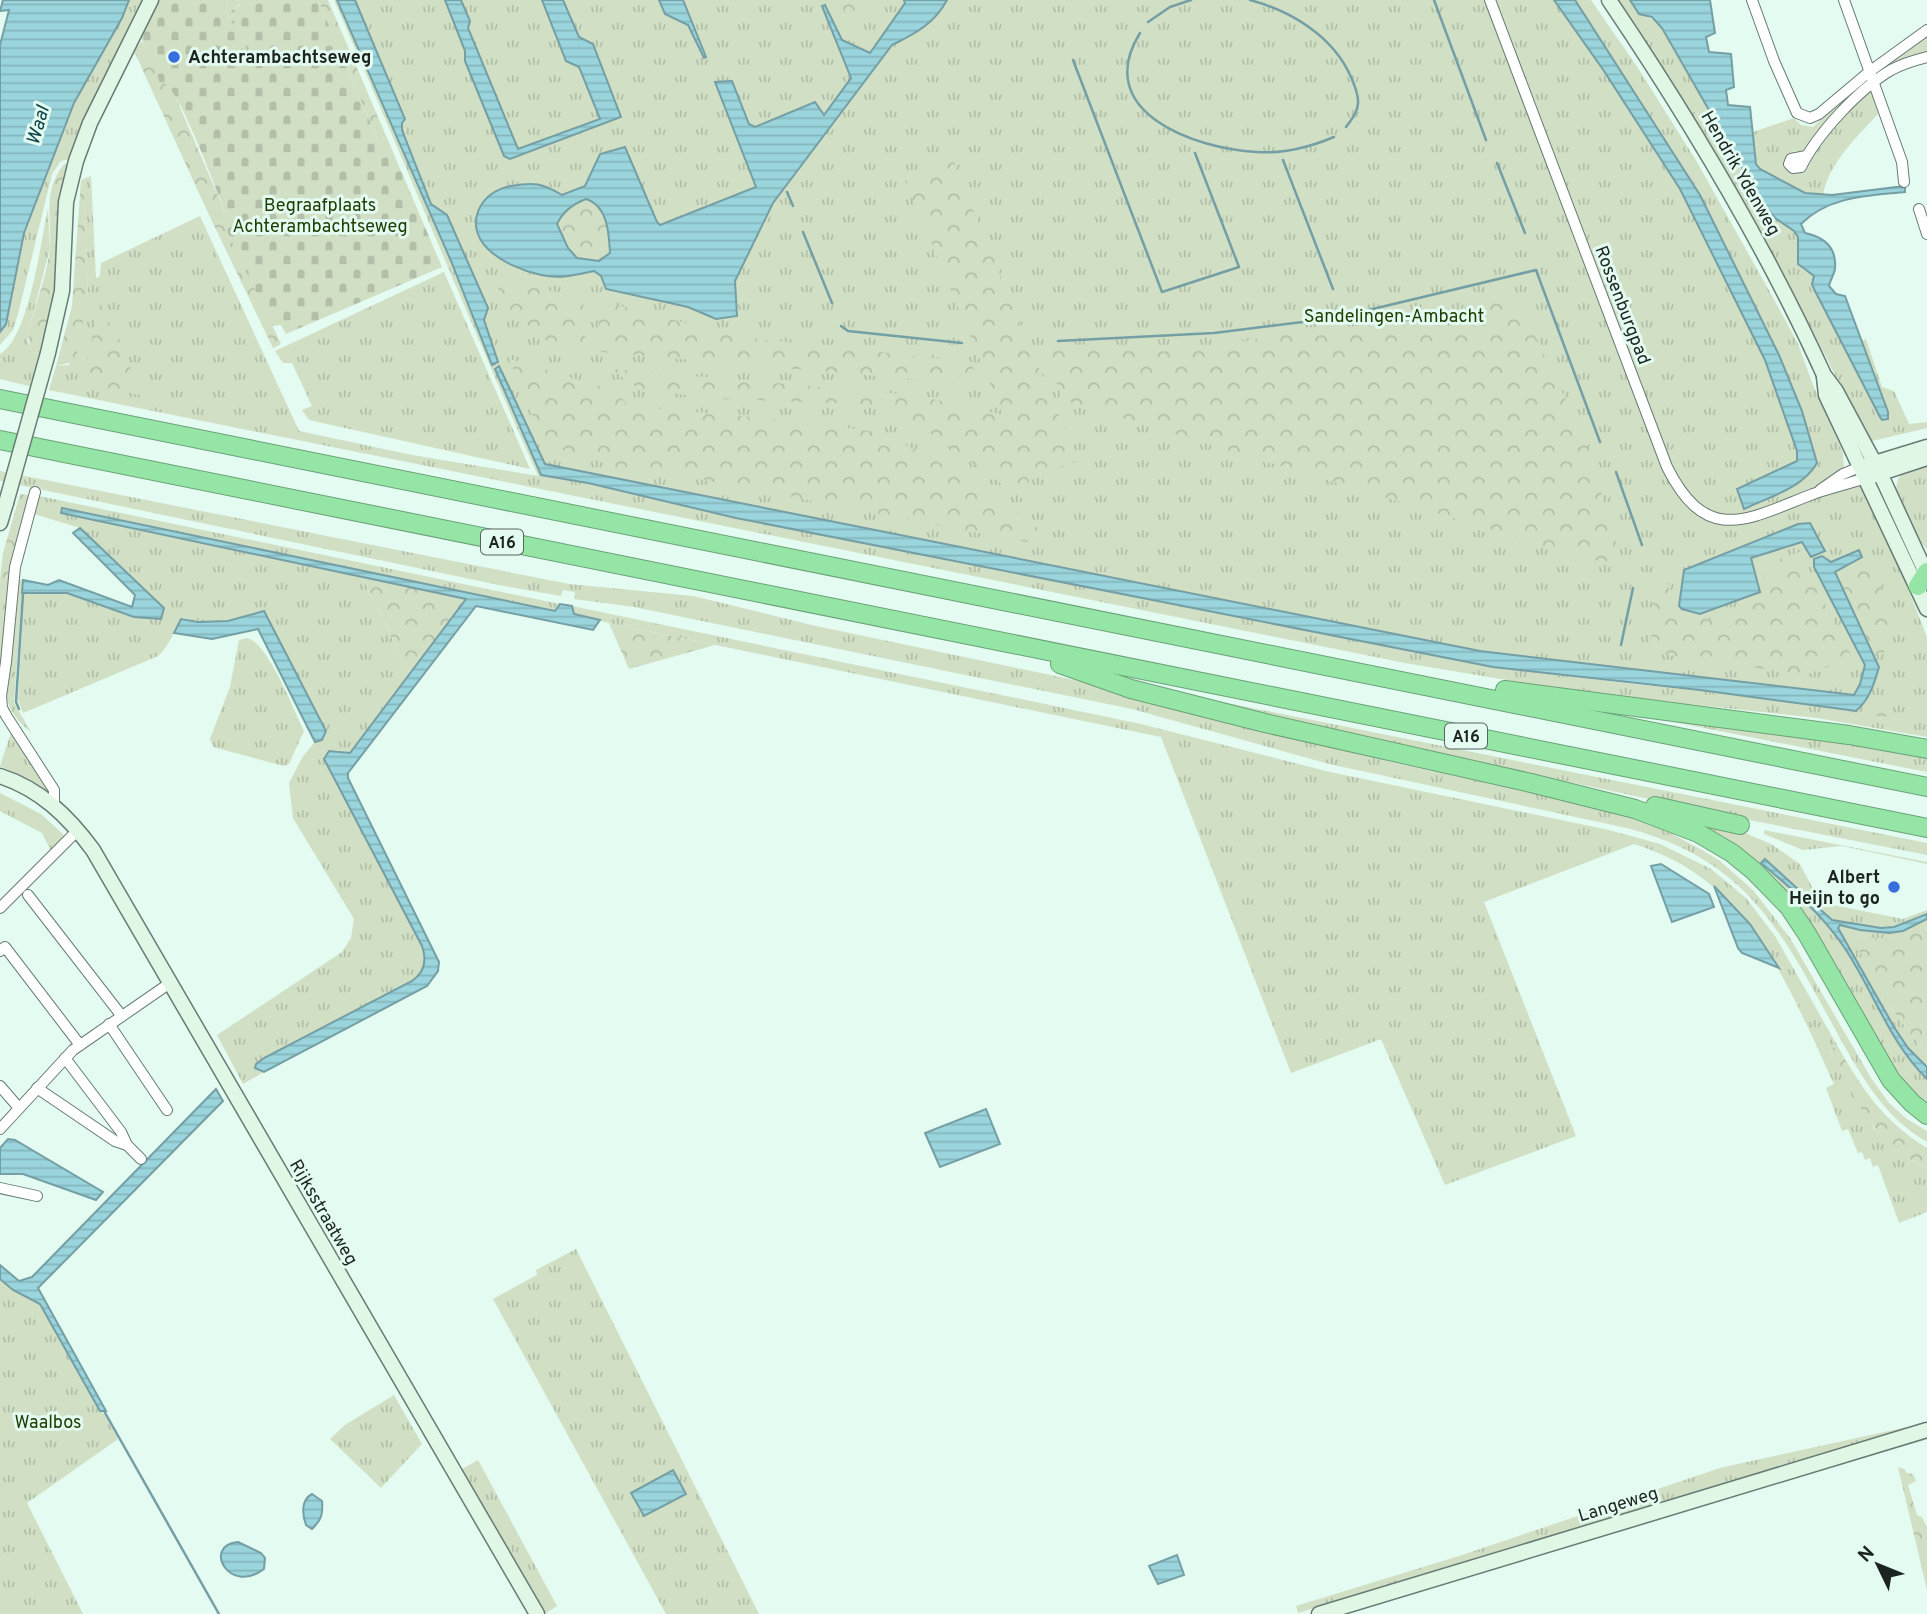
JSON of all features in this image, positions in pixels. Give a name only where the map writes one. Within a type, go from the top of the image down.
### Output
[{"type":"highway","name":"A16","points":[[0,396],[1927,787]]},
{"type":"highway","name":"A16","points":[[0,440],[1927,828]]},
{"type":"highway","name":"A16","points":[[1004,643],[1131,689],[1636,809],[1674,822],[1719,845],[1754,871],[1789,907],[1891,1080],[1927,1115]]},
{"type":"highway","name":"A16","points":[[1418,684],[1456,682],[1539,696],[1849,736],[1927,749]]},
{"type":"highway","name":"A16","points":[[1531,783],[1637,802],[1740,825]]},
{"type":"street","points":[[0,523],[48,353],[62,291],[66,202],[76,160],[90,123],[151,0]]},
{"type":"street","name":"Rossenburgpad","points":[[1490,0],[1667,467],[1678,488],[1691,504],[1706,514],[1731,520],[1760,517],[1807,502],[1843,474],[1870,470]]},
{"type":"street","name":"Hendrik Ydenweg","points":[[1609,0],[1667,85],[1767,257],[1824,375],[1836,391],[1870,470],[1925,578],[1927,608]]},
{"type":"street","points":[[1752,0],[1774,61],[1797,113],[1802,117],[1810,118],[1819,114],[1871,77],[1927,30]]},
{"type":"street","points":[[1844,0],[1902,162],[1904,181]]},
{"type":"street","points":[[1806,156],[1871,77],[1927,57]]},
{"type":"street","points":[[1919,209],[1927,233]]},
{"type":"street","points":[[1870,470],[1927,446]]},
{"type":"street","points":[[1870,470],[1927,458]]},
{"type":"street","name":"Rijksstraatweg","points":[[35,492],[15,567],[1,696],[2,708],[7,718],[54,790],[54,805]]},
{"type":"street","name":"Rijksstraatweg","points":[[0,776],[14,780],[54,805],[93,850],[537,1614]]},
{"type":"street","points":[[0,908],[78,830]]},
{"type":"street","points":[[28,895],[121,1015]]},
{"type":"street","points":[[0,951],[5,947],[80,1045]]},
{"type":"street","points":[[0,1129],[80,1045],[170,983]]},
{"type":"street","points":[[109,1024],[167,1110]]},
{"type":"street","points":[[65,1058],[121,1132],[127,1145],[141,1159]]},
{"type":"street","points":[[0,1086],[19,1108]]},
{"type":"street","points":[[37,1088],[115,1141],[127,1145]]},
{"type":"street","points":[[0,1188],[37,1195]]},
{"type":"street","name":"Langeweg","points":[[1319,1614],[1927,1430]]},
{"type":"green space","points":[[129,0],[147,0],[73,158],[61,161],[52,174],[13,330],[0,345],[0,332],[24,233],[74,103],[122,18]]},
{"type":"green space","name":"Begraafplaats Achterambachtseweg","points":[[159,0],[227,0],[226,11],[247,60],[250,57],[231,11],[240,5],[238,0],[318,0],[378,141],[387,138],[442,267],[286,334],[281,325],[272,326],[219,214],[225,211],[189,123],[172,91],[165,83],[160,83],[140,35]]},
{"type":"green space","points":[[227,0],[238,0],[240,4],[231,11],[251,58],[246,60],[226,11]]},
{"type":"green space","points":[[318,0],[328,0],[387,138],[378,141]]},
{"type":"green space","name":"Sandelingen-Ambacht","points":[[334,0],[1591,0],[1697,162],[1798,344],[1843,453],[1844,470],[1832,476],[1864,487],[1890,543],[1927,637],[1927,737],[1817,718],[1579,692],[1405,663],[49,390],[56,366],[69,365],[88,291],[84,191],[81,180],[91,176],[96,278],[100,276],[101,263],[200,216],[299,431],[412,455],[538,476]],"holes":[[[1631,86],[1700,195],[1779,355],[1802,411]],[[664,502],[1488,654],[1851,703],[1641,685],[1493,667]]]},
{"type":"green space","points":[[840,0],[884,0],[847,17]]},
{"type":"green space","points":[[1616,0],[1630,0],[1639,14],[1657,21],[1672,42],[1775,218],[1798,237],[1797,259],[1802,269],[1814,276],[1814,289],[1889,416],[1862,341],[1866,339],[1882,387],[1894,391],[1909,424],[1927,422],[1927,428],[1868,442],[1751,216],[1686,106]]},
{"type":"green space","points":[[1927,36],[1927,52],[1907,58],[1878,74],[1877,70]]},
{"type":"green space","points":[[142,41],[165,83],[173,91],[225,212],[220,215],[281,344],[273,348],[134,51]]},
{"type":"green space","points":[[1865,79],[1866,82],[1842,105],[1803,153],[1794,151],[1787,157],[1789,169],[1795,173],[1800,171],[1843,117],[1871,89],[1879,113],[1838,161],[1823,195],[1798,191],[1759,169],[1756,164],[1753,132],[1794,118],[1801,125],[1813,127]]},
{"type":"green space","points":[[953,162],[1078,461],[1028,478],[1037,509],[909,418],[865,404],[718,399],[639,389],[611,369],[914,395],[1003,415],[905,180]]},
{"type":"green space","points":[[71,163],[63,183],[54,292],[41,353],[33,352],[28,333],[44,280],[50,248],[50,194],[57,174],[64,164]]},
{"type":"green space","points":[[81,180],[84,191],[88,291],[76,361],[56,366],[72,306]]},
{"type":"green space","points":[[586,199],[599,208],[608,229],[610,253],[599,261],[577,258],[568,248],[557,224],[562,215]]},
{"type":"green space","points":[[48,208],[50,248],[28,333],[28,342],[33,352],[41,353],[33,387],[0,379],[0,354],[19,329],[26,309]]},
{"type":"green space","points":[[444,272],[530,469],[309,420],[302,410],[312,406],[292,363],[283,363],[275,351]]},
{"type":"green space","points":[[501,277],[583,299],[586,348],[580,351],[530,335],[504,302],[495,281]]},
{"type":"green space","points":[[1516,297],[1586,441],[1622,562],[1592,560],[1062,400],[1047,353],[1050,348],[1158,352],[1423,317]]},
{"type":"green space","points":[[598,300],[712,330],[759,339],[971,362],[981,385],[600,352]]},
{"type":"green space","points":[[100,304],[144,396],[82,382]]},
{"type":"green space","points":[[510,359],[615,391],[629,406],[805,422],[882,433],[963,475],[1038,528],[1047,546],[677,475],[620,471],[605,463],[547,445],[520,391]]},
{"type":"green space","points":[[1927,461],[1927,549],[1920,541],[1897,496],[1896,488],[1903,472]]},
{"type":"green space","points":[[0,471],[569,584],[693,596],[816,626],[1074,680],[1395,763],[1577,802],[1635,819],[1702,850],[1720,861],[1753,890],[1790,938],[1871,1078],[1889,1103],[1907,1119],[1927,1131],[1927,1142],[1900,1122],[1868,1085],[1802,969],[1760,908],[1734,882],[1705,860],[1670,842],[1627,828],[1329,764],[1132,709],[634,607],[574,599],[575,592],[563,590],[561,596],[504,586],[0,481]]},
{"type":"green space","points":[[20,494],[32,496],[13,561],[0,704],[0,579],[3,553]]},
{"type":"green space","points":[[39,496],[560,604],[555,611],[61,513],[361,575],[410,675],[349,753],[335,750],[331,774],[422,946],[422,970],[412,981],[255,1068],[264,1072],[243,1084],[217,1035],[342,952],[351,938],[354,919],[293,818],[289,783],[303,756],[315,742],[322,740],[289,661],[264,611],[224,621],[204,622],[183,618],[158,656],[23,713],[18,700],[24,594],[67,593],[134,617],[161,619],[80,528],[34,514]]},
{"type":"green space","points":[[1799,552],[1852,658],[1805,675],[1647,652],[1655,624],[1651,582],[1668,583],[1673,611],[1712,620],[1745,612],[1766,595],[1763,565]]},
{"type":"green space","points":[[1864,552],[1896,622],[1884,652],[1875,656],[1835,572],[1862,557],[1861,553]]},
{"type":"green space","points":[[361,575],[467,599],[410,675]]},
{"type":"green space","points":[[18,580],[23,580],[14,703],[31,732],[15,716],[6,695]]},
{"type":"green space","points":[[572,606],[1141,724],[1330,772],[1609,830],[1660,844],[1711,869],[1746,898],[1775,936],[1837,1045],[1830,1051],[1874,1128],[1914,1162],[1927,1168],[1927,1212],[1899,1223],[1878,1165],[1873,1167],[1870,1158],[1865,1160],[1862,1152],[1858,1153],[1848,1129],[1842,1131],[1826,1088],[1834,1084],[1781,973],[1736,909],[1708,882],[1674,860],[1634,844],[1484,902],[1576,1136],[1445,1185],[1381,1039],[1291,1073],[1161,737],[609,623],[573,614]]},
{"type":"green space","points":[[609,623],[715,645],[629,669]]},
{"type":"green space","points":[[247,638],[255,642],[272,664],[304,731],[289,764],[284,766],[213,747],[210,739],[230,687],[239,640]]},
{"type":"green space","points":[[1167,691],[1927,843],[1927,855],[1475,762]]},
{"type":"green space","points":[[1883,696],[1895,714],[1893,716],[1877,716],[1866,706]]},
{"type":"green space","points":[[1664,720],[1796,734],[1927,754],[1927,772]]},
{"type":"green space","points":[[12,729],[52,792],[48,793],[32,781],[0,766]]},
{"type":"green space","points":[[0,793],[41,814],[64,837],[51,851],[42,833],[0,811]]},
{"type":"green space","points":[[1665,810],[1728,826],[1771,844],[1800,864],[1814,891],[1828,904],[1903,919],[1927,910],[1927,930],[1925,926],[1887,939],[1853,937],[1890,1007],[1927,1054],[1927,1113],[1908,1097],[1793,910]]},
{"type":"green space","points":[[1764,830],[1927,862],[1927,864],[1842,846],[1803,850],[1764,834]]},
{"type":"green space","points":[[1925,925],[1927,1054],[1890,1007],[1852,937],[1887,939]]},
{"type":"green space","points":[[1837,1045],[1875,1103],[1898,1127],[1927,1148],[1927,1168],[1893,1146],[1868,1118],[1830,1050]]},
{"type":"green space","points":[[576,1249],[759,1614],[666,1614],[493,1299],[537,1275],[536,1270]]},
{"type":"green space","name":"Waalbos","points":[[0,1273],[40,1303],[118,1439],[27,1503],[83,1614],[0,1614]]},
{"type":"green space","points":[[394,1395],[422,1444],[381,1488],[330,1439],[345,1425]]},
{"type":"green space","points":[[1907,1427],[1905,1432],[1758,1472],[1298,1613],[1296,1606],[1459,1556],[1720,1468]]},
{"type":"green space","points":[[478,1460],[557,1606],[546,1613],[462,1469]]},
{"type":"green space","points":[[1898,1467],[1913,1474],[1916,1481],[1908,1485],[1917,1515],[1922,1517],[1927,1527],[1927,1590]]},
{"type":"water","name":"Waal","points":[[3,0],[129,0],[122,18],[74,103],[24,233],[6,324],[0,332],[0,45],[9,10],[0,11]]},
{"type":"water","points":[[337,0],[355,0],[405,119],[402,130],[431,204],[447,215],[488,308],[484,320],[498,362],[492,365],[451,261]]},
{"type":"water","points":[[445,0],[461,0],[470,21],[468,28],[518,149],[600,119],[579,67],[566,61],[542,0],[563,0],[579,37],[593,44],[621,117],[510,159],[504,156],[465,61],[465,51]]},
{"type":"water","points":[[659,0],[683,0],[706,57],[704,58],[688,25],[665,14]]},
{"type":"water","points":[[904,0],[947,0],[937,15],[924,27],[892,45],[773,203],[735,281],[737,316],[716,319],[688,307],[606,289],[601,276],[594,271],[561,277],[534,273],[499,258],[481,240],[476,220],[478,210],[500,189],[532,184],[562,195],[585,186],[600,154],[625,147],[660,225],[756,187],[715,82],[732,81],[749,124],[755,127],[815,102],[824,115],[851,78],[822,6],[825,5],[842,40],[870,53],[905,3]],"holes":[[[586,199],[603,214],[609,238],[610,253],[599,261],[577,258],[568,248],[557,224],[565,212],[577,203]]]},
{"type":"water","points":[[1554,0],[1575,0],[1700,195],[1779,355],[1802,411],[1817,463],[1811,472],[1794,485],[1744,509],[1737,489],[1797,461],[1797,451],[1765,360],[1680,189],[1604,71]]},
{"type":"water","points":[[1630,0],[1710,0],[1715,33],[1706,37],[1709,52],[1731,54],[1734,87],[1726,90],[1728,105],[1750,107],[1756,164],[1760,169],[1805,193],[1832,195],[1905,186],[1905,192],[1863,196],[1836,203],[1801,224],[1805,233],[1828,244],[1834,255],[1835,269],[1829,286],[1836,294],[1845,296],[1888,412],[1888,419],[1882,420],[1880,417],[1814,289],[1814,276],[1798,264],[1798,237],[1775,218],[1761,201],[1662,28],[1652,17],[1639,14]]},
{"type":"water","points":[[499,366],[545,464],[1480,651],[1854,695],[1865,665],[1814,567],[1814,559],[1822,556],[1831,562],[1859,550],[1862,557],[1835,572],[1879,667],[1868,696],[1856,711],[1493,667],[736,518],[588,483],[541,475],[495,369]]},
{"type":"water","points":[[62,508],[555,611],[560,604],[572,606],[574,614],[600,620],[593,630],[476,606],[348,773],[348,778],[439,962],[438,971],[427,986],[264,1072],[255,1068],[264,1058],[412,981],[422,970],[422,946],[324,759],[329,751],[350,753],[466,599],[61,513]]},
{"type":"water","points":[[1810,523],[1825,551],[1811,557],[1802,542],[1751,558],[1760,592],[1700,614],[1679,606],[1684,570],[1798,524]]},
{"type":"water","points":[[80,528],[164,608],[161,619],[134,617],[67,593],[22,593],[23,580],[48,585],[59,580],[132,607],[135,595],[73,533]]},
{"type":"water","points":[[264,611],[326,731],[322,740],[315,742],[258,629],[212,639],[174,633],[181,619],[198,622],[228,621]]},
{"type":"water","points":[[1765,859],[1832,920],[1881,928],[1894,927],[1927,914],[1927,919],[1903,931],[1889,933],[1840,925],[1838,928],[1894,1027],[1908,1048],[1927,1067],[1927,1079],[1902,1049],[1844,947],[1826,923],[1761,863]]},
{"type":"water","points":[[1661,864],[1709,894],[1714,907],[1672,922],[1651,866]]},
{"type":"water","points":[[1714,886],[1750,924],[1779,968],[1742,953],[1738,948]]},
{"type":"water","points":[[216,1089],[223,1101],[38,1288],[106,1411],[100,1411],[40,1304],[13,1290],[0,1279],[0,1265],[19,1281],[32,1277]]},
{"type":"water","points":[[986,1109],[1000,1144],[940,1167],[925,1133]]},
{"type":"water","points":[[8,1139],[15,1140],[103,1192],[96,1200],[23,1174],[0,1174],[0,1148]]},
{"type":"water","points":[[673,1470],[686,1494],[644,1516],[631,1493]]},
{"type":"water","points":[[312,1494],[322,1501],[322,1513],[312,1529],[306,1525],[303,1512],[306,1500]]},
{"type":"water","points":[[238,1542],[261,1553],[265,1558],[264,1569],[251,1576],[240,1577],[224,1567],[222,1551],[227,1545]]},
{"type":"water","points":[[1177,1555],[1184,1575],[1158,1584],[1149,1566]]},
{"type":"waterway","points":[[1148,22],[1170,7],[1191,0]]},
{"type":"waterway","points":[[1250,0],[1281,11],[1309,27],[1343,62],[1358,97],[1357,110],[1346,127]]},
{"type":"waterway","points":[[1434,0],[1486,140]]},
{"type":"waterway","points":[[1140,33],[1128,61],[1129,84],[1139,105],[1157,121],[1180,134],[1206,143],[1257,152],[1296,149],[1334,137]]},
{"type":"waterway","points":[[1073,60],[1162,292],[1239,267],[1195,153]]},
{"type":"waterway","points":[[1283,160],[1333,289]]},
{"type":"waterway","points":[[1497,163],[1525,233]]},
{"type":"waterway","points":[[787,192],[793,206]]},
{"type":"waterway","points":[[803,232],[832,303]]},
{"type":"waterway","points":[[1058,341],[1214,333],[1335,318],[1536,270],[1600,442]]},
{"type":"waterway","points":[[841,326],[848,331],[962,343]]},
{"type":"waterway","points":[[1616,472],[1642,545]]},
{"type":"waterway","points":[[1621,645],[1633,588]]},
{"type":"waterway","points":[[19,709],[16,702],[23,594]]},
{"type":"waterway","points":[[104,1411],[219,1614]]},
{"type":"place","name":"Achterambachtseweg","points":[[174,57]]},
{"type":"place","name":"Albert Heijn to go","points":[[1894,887]]}]
